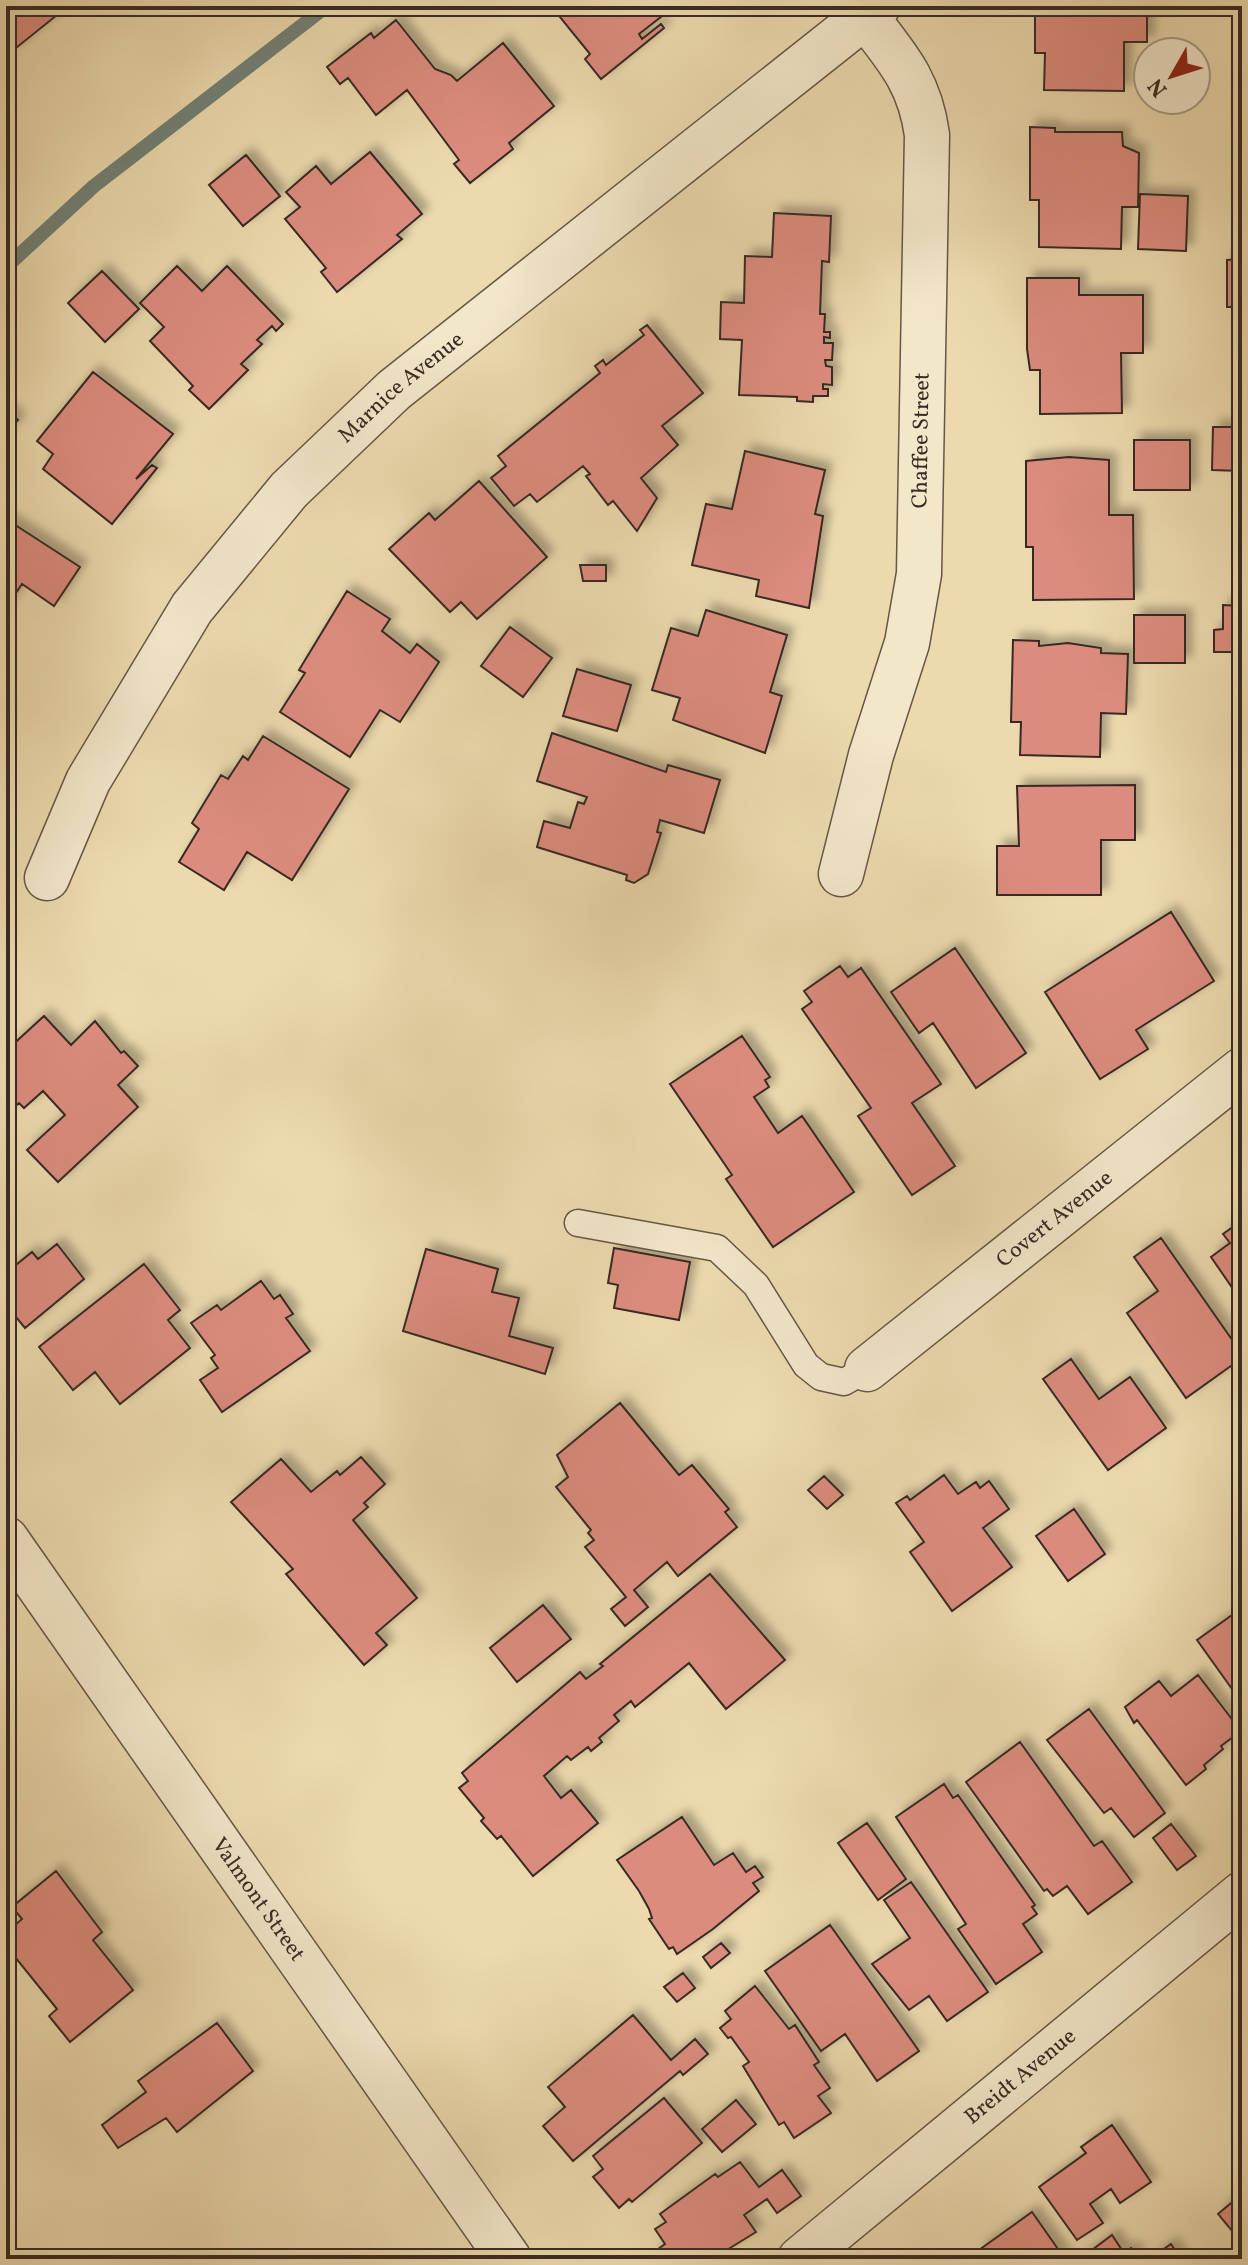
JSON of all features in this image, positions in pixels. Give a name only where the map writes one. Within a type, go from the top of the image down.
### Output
[{"type":"street","name":"Chaffee Street","points":[[841,874],[871,755],[907,643],[919,574],[927,135],[923,104],[910,73],[872,11]]},
{"type":"street","name":"Marnice Avenue","points":[[47,878],[88,781],[192,608],[289,490],[394,390],[872,11]]},
{"type":"street","name":"Covert Avenue","points":[[867,1369],[1242,1070]]},
{"type":"street","name":"Valmont Street","points":[[6,1539],[509,2259]]},
{"type":"street","name":"Breidt Avenue","points":[[800,2259],[1242,1894]]},
{"type":"lane","points":[[578,1223],[717,1248],[756,1285],[806,1365],[821,1377],[844,1382],[867,1369]]},
{"type":"building","points":[[6,6],[66,6],[67,7],[6,56]]},
{"type":"building","points":[[551,6],[675,6],[639,34],[642,39],[661,24],[664,28],[601,79],[585,59],[590,54]]},
{"type":"building","points":[[1035,6],[1147,6],[1147,36],[1132,36],[1132,42],[1124,42],[1124,91],[1044,90],[1045,53],[1035,53]]},
{"type":"building","points":[[396,20],[435,69],[457,81],[503,43],[554,106],[509,143],[513,149],[470,183],[454,164],[459,160],[407,90],[376,115],[348,78],[340,84],[327,67],[371,33],[374,38]]},
{"type":"building","points":[[1232,87],[1242,87],[1242,137],[1232,137]]},
{"type":"building","points":[[1030,127],[1055,128],[1055,132],[1122,132],[1123,146],[1139,153],[1138,207],[1122,207],[1121,249],[1039,247],[1039,200],[1030,200]]},
{"type":"building","points":[[370,152],[422,214],[397,235],[402,239],[337,292],[321,272],[326,268],[285,219],[300,207],[286,192],[316,166],[331,184]]},
{"type":"building","points":[[246,155],[280,196],[243,226],[209,185]]},
{"type":"building","points":[[1140,194],[1188,196],[1186,251],[1138,249]]},
{"type":"building","points":[[774,213],[831,216],[829,262],[822,261],[820,314],[825,314],[824,332],[830,332],[830,338],[824,337],[824,343],[833,343],[832,360],[825,360],[826,366],[832,367],[832,385],[823,384],[823,389],[828,389],[828,396],[813,396],[813,402],[797,401],[797,397],[739,395],[742,340],[720,339],[721,302],[744,303],[745,256],[772,257]]},
{"type":"building","points":[[1242,259],[1242,307],[1227,307],[1227,260]]},
{"type":"building","points":[[177,266],[202,291],[227,266],[283,324],[276,331],[272,326],[257,340],[262,344],[241,364],[248,370],[209,409],[189,390],[193,386],[150,341],[164,327],[140,303]]},
{"type":"building","points":[[102,271],[139,309],[105,342],[68,303]]},
{"type":"building","points":[[1027,278],[1079,278],[1079,295],[1143,295],[1143,353],[1121,353],[1122,413],[1040,414],[1040,370],[1030,370],[1027,349]]},
{"type":"building","points":[[647,325],[703,393],[662,426],[678,445],[641,478],[657,498],[637,531],[613,501],[608,505],[586,476],[590,474],[583,466],[537,502],[530,494],[514,506],[491,478],[506,466],[498,456],[600,373],[595,366],[603,360],[606,365],[644,335],[640,330]]},
{"type":"building","points":[[93,372],[173,434],[136,479],[152,465],[157,468],[112,524],[43,469],[53,454],[37,441]]},
{"type":"building","points":[[6,410],[18,420],[6,435]]},
{"type":"building","points":[[1232,422],[1242,422],[1242,471],[1212,470],[1213,427],[1232,427]]},
{"type":"building","points":[[1134,440],[1190,440],[1190,490],[1134,490]]},
{"type":"building","points":[[745,451],[825,470],[815,514],[823,516],[809,608],[756,596],[759,580],[692,565],[706,504],[732,509]]},
{"type":"building","points":[[1069,457],[1109,460],[1109,515],[1133,515],[1134,599],[1033,600],[1033,547],[1026,547],[1026,461]]},
{"type":"building","points":[[479,481],[547,557],[477,619],[461,602],[450,612],[389,549],[429,513],[435,520]]},
{"type":"building","points":[[6,519],[80,567],[54,606],[22,584],[6,608]]},
{"type":"building","points":[[580,565],[606,565],[606,581],[583,581]]},
{"type":"building","points":[[347,591],[390,619],[382,631],[410,653],[417,644],[439,662],[400,722],[380,710],[350,757],[280,712],[305,673],[299,670]]},
{"type":"building","points":[[1223,605],[1242,606],[1242,652],[1214,652],[1214,630],[1223,629]]},
{"type":"building","points":[[706,610],[787,635],[770,692],[782,696],[765,753],[673,720],[680,698],[652,690],[671,628],[698,636]]},
{"type":"building","points":[[1134,615],[1185,615],[1185,663],[1134,663]]},
{"type":"building","points":[[510,627],[552,658],[523,697],[481,666]]},
{"type":"building","points":[[1013,640],[1039,641],[1039,646],[1068,643],[1101,648],[1101,653],[1128,654],[1126,714],[1101,713],[1100,757],[1020,755],[1021,722],[1011,722]]},
{"type":"building","points":[[577,669],[631,685],[617,731],[563,716]]},
{"type":"building","points":[[552,733],[666,772],[668,765],[720,780],[704,833],[660,820],[657,832],[661,833],[648,874],[634,883],[626,880],[627,875],[537,847],[544,821],[570,828],[578,802],[584,804],[587,797],[537,781]]},
{"type":"building","points":[[263,736],[349,789],[292,880],[247,852],[224,890],[179,862],[199,829],[192,823],[221,775],[228,779],[243,756],[248,760]]},
{"type":"building","points":[[1135,785],[1135,840],[1101,840],[1101,895],[997,895],[997,846],[1019,846],[1017,786]]},
{"type":"building","points":[[1171,912],[1214,981],[1136,1030],[1148,1049],[1100,1079],[1045,992]]},
{"type":"building","points":[[955,948],[1026,1053],[976,1088],[933,1023],[919,1033],[891,992]]},
{"type":"building","points":[[840,966],[848,977],[861,968],[941,1084],[912,1103],[955,1166],[912,1195],[858,1116],[871,1108],[802,1009],[812,1002],[804,991]]},
{"type":"building","points":[[44,1016],[71,1045],[95,1021],[121,1053],[124,1051],[138,1066],[118,1085],[138,1107],[58,1182],[27,1150],[65,1115],[43,1091],[24,1108],[19,1103],[6,1114],[6,1051]]},
{"type":"building","points":[[742,1036],[770,1077],[765,1080],[769,1087],[754,1097],[778,1133],[802,1116],[854,1192],[773,1247],[726,1179],[732,1175],[670,1084]]},
{"type":"building","points":[[1240,1222],[1242,1302],[1211,1257],[1230,1243],[1223,1234]]},
{"type":"building","points":[[1161,1238],[1242,1354],[1242,1358],[1186,1398],[1127,1313],[1158,1291],[1134,1257]]},
{"type":"building","points":[[57,1244],[84,1279],[25,1328],[6,1305],[6,1273],[32,1252],[38,1259]]},
{"type":"building","points":[[614,1248],[690,1262],[679,1320],[614,1308],[618,1285],[608,1283]]},
{"type":"building","points":[[426,1249],[498,1269],[492,1292],[519,1298],[509,1336],[553,1348],[545,1374],[403,1331]]},
{"type":"building","points":[[144,1264],[180,1310],[168,1320],[190,1348],[120,1404],[95,1372],[73,1390],[39,1347]]},
{"type":"building","points":[[261,1281],[274,1299],[280,1295],[293,1314],[286,1318],[310,1351],[222,1412],[200,1380],[218,1368],[211,1358],[215,1355],[191,1323],[217,1305],[221,1310]]},
{"type":"building","points":[[1071,1359],[1099,1399],[1130,1377],[1166,1428],[1108,1470],[1043,1379]]},
{"type":"building","points":[[620,1403],[679,1475],[692,1465],[729,1509],[725,1512],[737,1527],[678,1576],[667,1562],[634,1590],[648,1607],[625,1626],[611,1609],[626,1597],[585,1547],[594,1540],[588,1533],[591,1530],[556,1487],[568,1477],[557,1455]]},
{"type":"building","points":[[361,1457],[385,1484],[364,1503],[368,1507],[353,1520],[417,1598],[376,1633],[387,1645],[364,1665],[286,1574],[293,1569],[231,1502],[281,1459],[311,1492],[337,1471],[340,1475]]},
{"type":"building","points":[[944,1475],[958,1494],[976,1482],[980,1488],[989,1481],[1009,1509],[983,1528],[1012,1567],[952,1611],[910,1552],[924,1542],[896,1503],[907,1496],[910,1500]]},
{"type":"building","points":[[824,1476],[843,1495],[827,1509],[808,1490]]},
{"type":"building","points":[[1074,1509],[1105,1554],[1068,1581],[1036,1536]]},
{"type":"building","points":[[710,1574],[785,1660],[726,1709],[689,1663],[635,1707],[631,1701],[614,1715],[619,1721],[599,1738],[602,1742],[591,1751],[588,1747],[571,1760],[567,1756],[544,1776],[561,1798],[571,1790],[598,1823],[533,1876],[501,1836],[497,1839],[481,1821],[484,1818],[459,1788],[468,1781],[462,1773],[580,1672],[586,1679],[603,1666],[600,1664]]},
{"type":"building","points":[[543,1605],[571,1639],[517,1682],[490,1648]]},
{"type":"building","points":[[1242,1608],[1242,1703],[1197,1640]]},
{"type":"building","points":[[1198,1675],[1241,1731],[1221,1746],[1223,1749],[1204,1765],[1206,1769],[1186,1785],[1137,1720],[1134,1723],[1125,1707],[1159,1681],[1171,1696]]},
{"type":"building","points":[[1089,1709],[1165,1813],[1134,1837],[1111,1808],[1104,1813],[1047,1740]]},
{"type":"building","points":[[1020,1742],[1094,1846],[1102,1841],[1132,1882],[1088,1914],[1067,1886],[1053,1896],[1047,1889],[1044,1891],[966,1782]]},
{"type":"building","points":[[944,1784],[953,1798],[958,1795],[1035,1905],[1032,1907],[1037,1914],[1023,1924],[1042,1952],[996,1984],[958,1929],[966,1924],[896,1817]]},
{"type":"building","points":[[682,1817],[714,1865],[733,1853],[746,1872],[755,1866],[763,1877],[753,1883],[759,1891],[677,1954],[673,1947],[669,1949],[649,1919],[652,1918],[649,1909],[617,1860]]},
{"type":"building","points":[[867,1823],[906,1879],[878,1900],[838,1843]]},
{"type":"building","points":[[1171,1824],[1196,1856],[1177,1870],[1153,1838]]},
{"type":"building","points":[[56,1871],[102,1932],[93,1940],[133,1990],[70,2042],[49,2016],[57,2009],[6,1946],[6,1933],[22,1919],[12,1907]]},
{"type":"building","points":[[911,1882],[988,1992],[947,2021],[929,1996],[909,2010],[872,1964],[910,1938],[884,1900]]},
{"type":"building","points":[[830,1925],[919,2051],[877,2081],[845,2034],[821,2051],[765,1971]]},
{"type":"building","points":[[721,1943],[730,1953],[711,1968],[703,1957]]},
{"type":"building","points":[[683,1973],[695,1988],[677,2002],[664,1987]]},
{"type":"building","points":[[755,1986],[789,2029],[795,2025],[819,2062],[814,2065],[830,2088],[818,2096],[831,2113],[794,2138],[784,2122],[779,2125],[743,2066],[749,2062],[731,2037],[728,2038],[720,2028],[731,2019],[725,2011]]},
{"type":"building","points":[[633,2015],[671,2060],[695,2039],[708,2054],[683,2075],[680,2071],[573,2161],[543,2126],[565,2107],[548,2087]]},
{"type":"building","points":[[217,2023],[253,2071],[177,2132],[166,2118],[118,2148],[102,2125],[146,2092],[138,2081]]},
{"type":"building","points":[[664,2098],[702,2143],[632,2202],[629,2199],[619,2208],[593,2177],[603,2169],[593,2156]]},
{"type":"building","points":[[736,2100],[756,2124],[722,2152],[702,2129]]},
{"type":"building","points":[[1112,2125],[1151,2182],[1120,2203],[1111,2189],[1090,2204],[1103,2223],[1077,2240],[1039,2187],[1086,2153],[1081,2147]]},
{"type":"building","points":[[740,2162],[759,2187],[782,2170],[801,2196],[777,2213],[767,2199],[744,2215],[756,2232],[712,2259],[659,2259],[654,2252],[665,2244],[655,2229],[666,2222],[660,2214],[715,2174],[718,2177]]},
{"type":"building","points":[[1242,2194],[1242,2243],[1218,2214]]},
{"type":"building","points":[[1032,2212],[1065,2259],[985,2259],[979,2250]]},
{"type":"building","points":[[1112,2235],[1124,2253],[1131,2248],[1139,2259],[1080,2259]]},
{"type":"building","points":[[1171,2244],[1181,2259],[1150,2259]]},
{"type":"waterway","points":[[6,267],[94,186],[327,6]]}]
